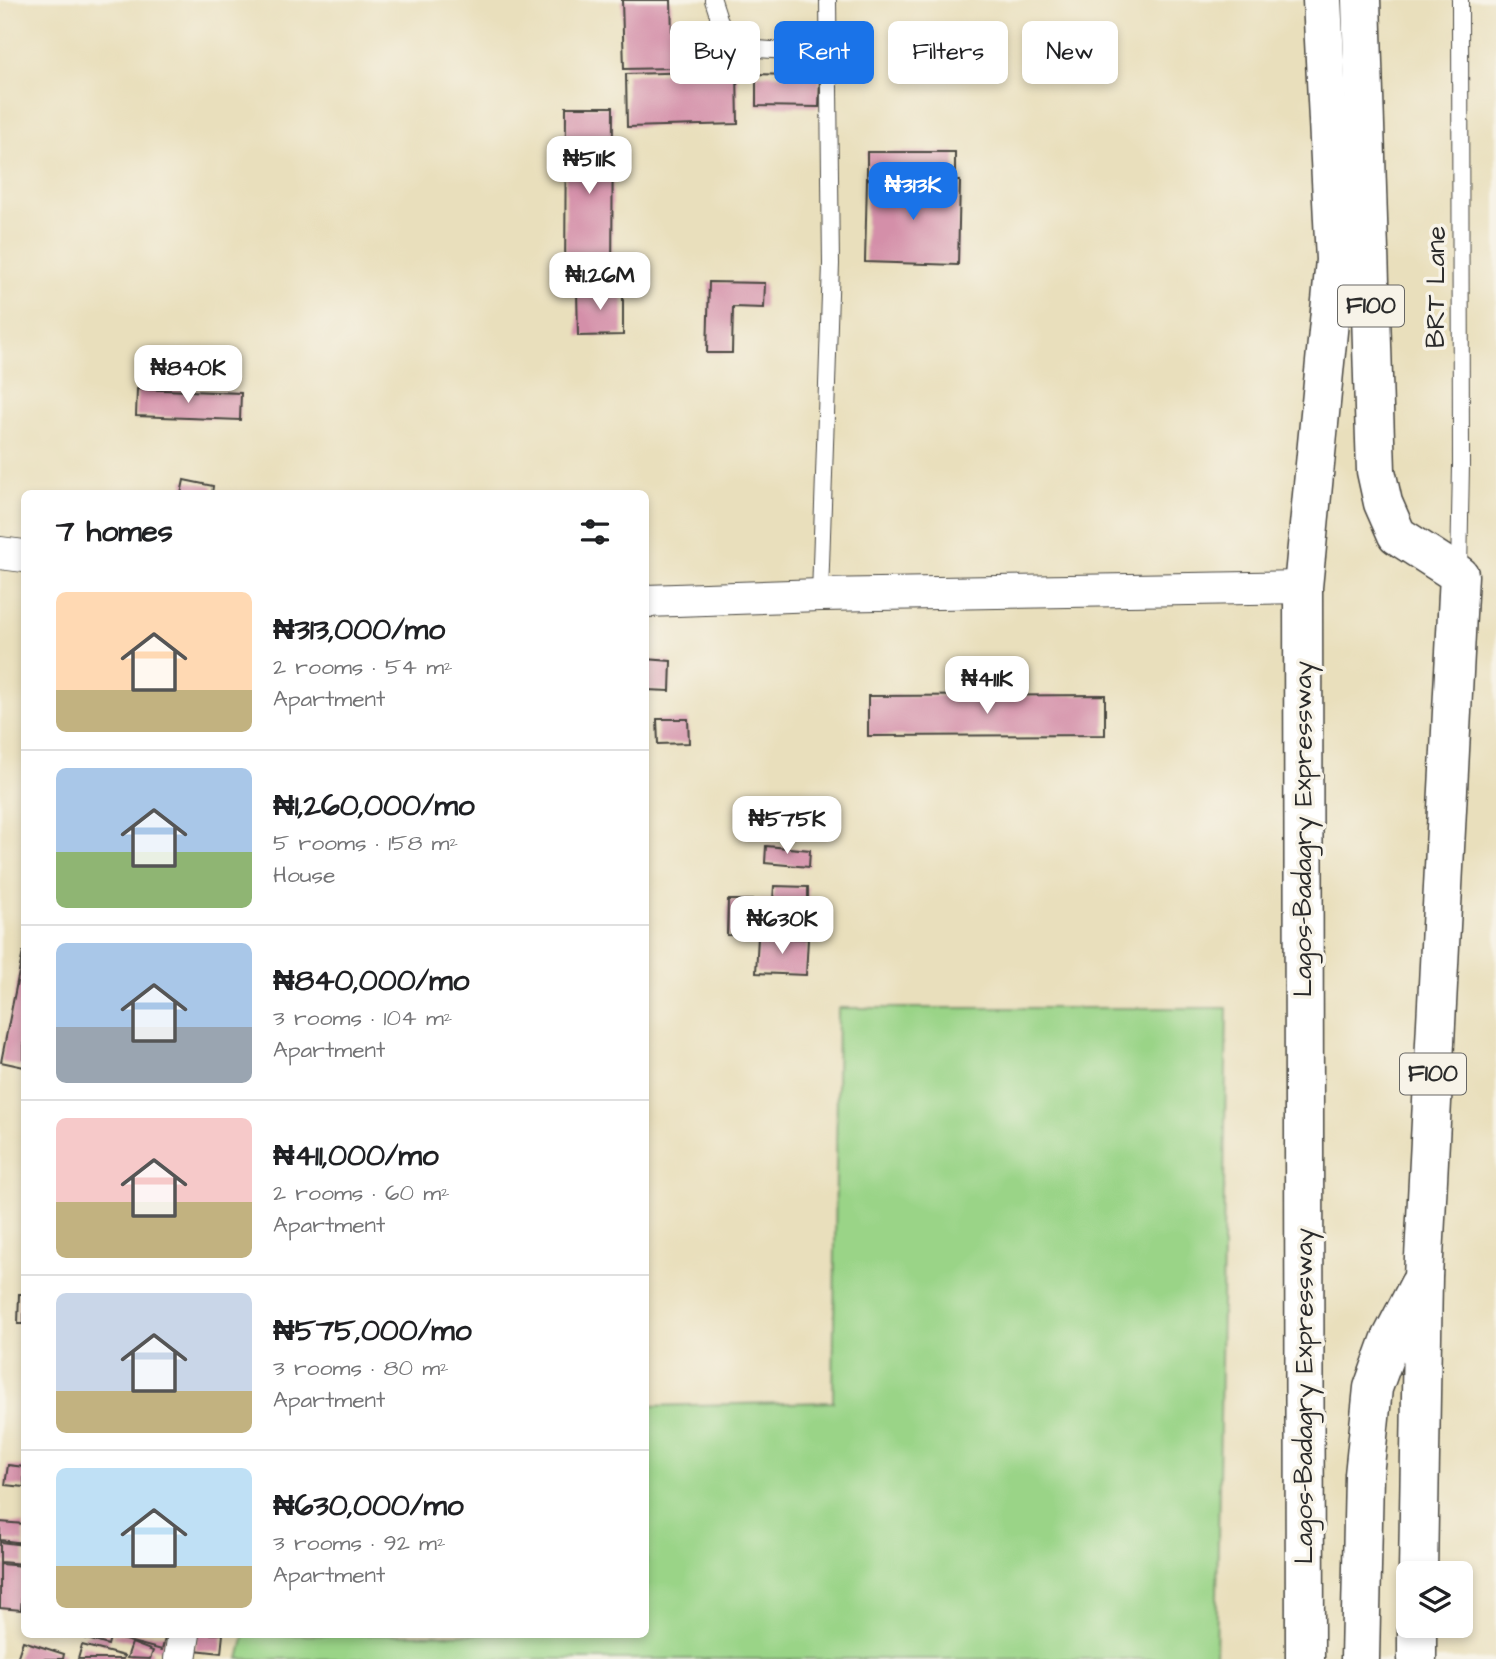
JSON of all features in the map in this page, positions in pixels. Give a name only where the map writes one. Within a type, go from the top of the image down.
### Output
[{"type":"main road","name":"Lagos-Badagry Expressway","points":[[1305,1659],[1303,587],[1335,260],[1322,0]]},
{"type":"main road","name":"F100","points":[[1361,0],[1376,471],[1383,503],[1398,535],[1459,575],[1423,1277],[1418,1561]]},
{"type":"main road","points":[[1360,1659],[1364,1475],[1373,1388],[1390,1341],[1423,1277]]},
{"type":"main road","points":[[1417,1638],[1417,1659]]},
{"type":"street","points":[[0,553],[21,556]]},
{"type":"street","points":[[649,601],[820,595],[1303,587]]},
{"type":"street","points":[[180,1659],[183,1638]]},
{"type":"lane","points":[[713,0],[724,34],[743,48],[774,50]]},
{"type":"lane","points":[[828,0],[828,21]]},
{"type":"lane","name":"BRT Lane","points":[[1459,575],[1460,0]]},
{"type":"lane","points":[[820,595],[831,264],[829,84]]},
{"type":"green space","points":[[838,1008],[1227,1008],[1216,1659],[239,1659],[244,1638],[649,1638],[649,1406],[833,1402]]},
{"type":"building","points":[[622,0],[671,0],[670,68],[624,69]]},
{"type":"building","points":[[670,73],[670,84],[737,84],[738,124],[627,127],[626,74]]},
{"type":"building","points":[[760,74],[774,75],[774,84],[820,84],[819,107],[756,106],[756,84],[760,84]]},
{"type":"building","points":[[566,107],[613,107],[612,285],[565,285]]},
{"type":"building","points":[[867,152],[955,152],[955,177],[867,178]]},
{"type":"building","points":[[867,179],[960,181],[958,265],[865,262]]},
{"type":"building","points":[[709,282],[765,283],[764,308],[733,307],[732,353],[707,353]]},
{"type":"building","points":[[623,289],[623,335],[578,336],[577,290]]},
{"type":"building","points":[[137,389],[241,393],[240,420],[136,416]]},
{"type":"building","points":[[184,480],[213,486],[212,490],[182,490]]},
{"type":"building","points":[[649,659],[671,661],[670,691],[649,690]]},
{"type":"building","points":[[1105,695],[1105,735],[868,736],[868,696]]},
{"type":"building","points":[[657,719],[688,719],[689,743],[658,744]]},
{"type":"building","points":[[766,846],[810,850],[809,867],[765,863]]},
{"type":"building","points":[[774,886],[808,887],[808,936],[727,935],[728,900],[773,900]]},
{"type":"building","points":[[758,937],[808,939],[806,975],[756,973]]},
{"type":"building","points":[[21,962],[21,1066],[1,1062]]},
{"type":"building","points":[[19,1294],[21,1294],[21,1324],[18,1324]]},
{"type":"building","points":[[8,1465],[21,1467],[21,1487],[5,1485]]},
{"type":"building","points":[[0,1522],[21,1524],[21,1543],[0,1540]]},
{"type":"building","points":[[0,1542],[21,1545],[21,1564],[0,1562]]},
{"type":"building","points":[[0,1564],[21,1566],[21,1610],[0,1608]]},
{"type":"building","points":[[84,1638],[110,1638],[108,1645]]},
{"type":"building","points":[[117,1638],[165,1638],[162,1650]]},
{"type":"building","points":[[196,1638],[223,1638],[221,1653],[195,1650]]},
{"type":"building","points":[[23,1641],[64,1654],[63,1659],[17,1659]]},
{"type":"building","points":[[132,1643],[153,1651],[150,1659],[127,1658]]},
{"type":"building","points":[[82,1645],[124,1656],[123,1659],[78,1659]]}]
